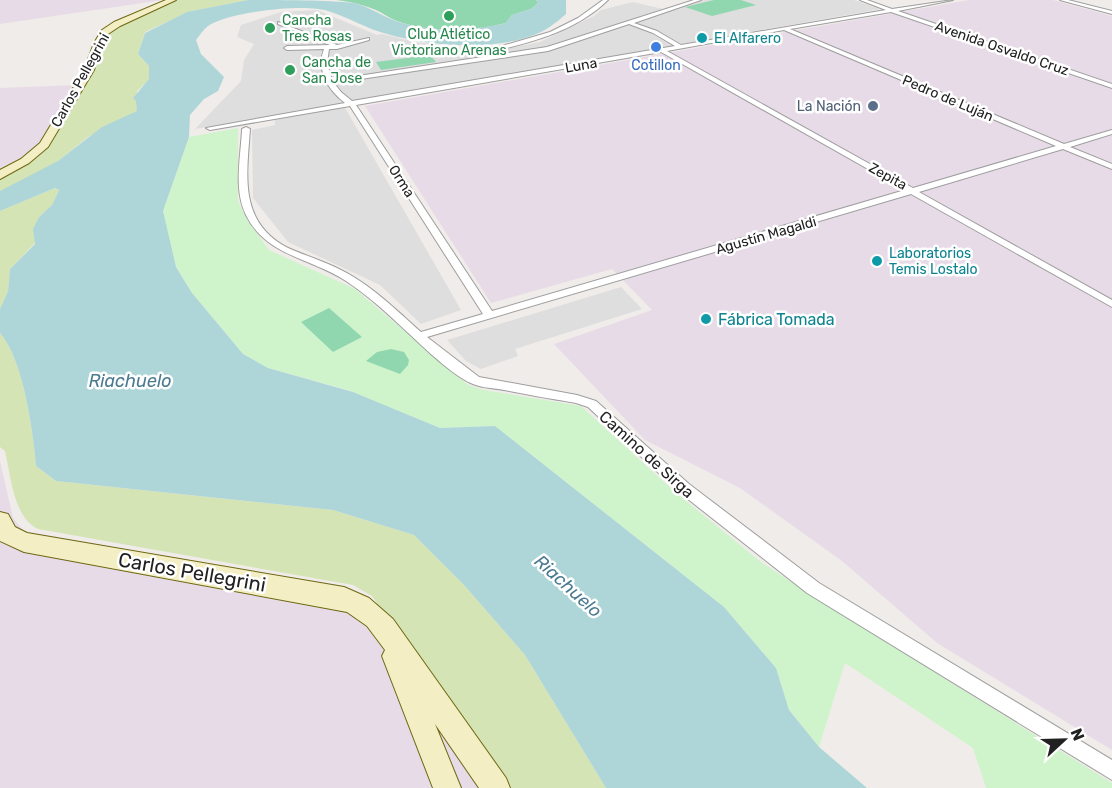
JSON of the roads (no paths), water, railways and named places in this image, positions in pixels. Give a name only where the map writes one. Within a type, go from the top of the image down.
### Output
[{"type":"street","name":"Carlos Pellegrini","points":[[0,175],[25,161],[44,145],[89,70],[98,43],[105,32],[117,24],[172,0]]},
{"type":"street","points":[[484,51],[536,41],[592,13],[606,0]]},
{"type":"street","points":[[327,47],[324,53],[324,72],[330,82],[548,49],[699,0]]},
{"type":"street","name":"Avenida Osvaldo Cruz","points":[[862,0],[1112,86]]},
{"type":"street","name":"Luna","points":[[210,128],[951,0]]},
{"type":"street","points":[[1062,0],[1110,12]]},
{"type":"street","points":[[280,22],[337,47]]},
{"type":"street","points":[[627,22],[655,32],[681,47]]},
{"type":"street","name":"Pedro de Luján","points":[[785,28],[1112,167]]},
{"type":"street","points":[[287,48],[337,47],[368,39]]},
{"type":"street","name":"Zepita","points":[[662,50],[1112,304]]},
{"type":"street","name":"Orma","points":[[330,82],[341,98],[352,104],[490,316]]},
{"type":"street","name":"Camino de Sirga","points":[[246,129],[244,198],[250,216],[271,243],[346,276],[377,298],[462,373],[476,381],[577,399],[592,404],[684,488],[813,588],[1112,771]]},
{"type":"street","name":"Agustín Magaldi","points":[[419,336],[1112,132]]},
{"type":"street","name":"Carlos Pellegrini","points":[[2,532],[24,542],[344,598],[366,609],[384,627],[496,788]]},
{"type":"street","name":"Carlos Pellegrini","points":[[384,627],[447,788]]},
{"type":"water","name":"Riachuelo","points":[[248,0],[354,3],[409,25],[451,30],[506,23],[512,15],[531,9],[538,3],[536,0],[566,0],[566,14],[554,24],[531,36],[497,44],[440,44],[404,38],[380,32],[328,11],[302,8],[249,13],[208,26],[196,40],[201,54],[224,77],[218,91],[204,99],[190,115],[189,137],[163,211],[176,267],[192,293],[243,354],[268,368],[353,392],[440,428],[495,426],[724,607],[776,668],[789,710],[819,747],[867,788],[606,788],[525,655],[464,585],[414,535],[333,510],[56,481],[36,466],[26,396],[15,360],[0,333],[0,309],[8,291],[10,269],[35,244],[33,229],[39,217],[52,205],[59,190],[55,188],[0,211],[0,191],[58,161],[102,127],[137,111],[136,101],[133,98],[149,79],[149,66],[138,54],[145,33],[187,12]]},
{"type":"place","name":"Club Atlético Victoriano Arenas","points":[[449,16]]},
{"type":"place","name":"Cancha Tres Rosas","points":[[270,28]]},
{"type":"place","name":"El Alfarero","points":[[702,38]]},
{"type":"place","name":"Cotillon","points":[[656,47]]},
{"type":"place","name":"Cancha de San Jose","points":[[290,70]]},
{"type":"place","name":"La Nación","points":[[873,106]]},
{"type":"place","name":"Laboratorios Temis Lostalo","points":[[877,261]]},
{"type":"place","name":"Fábrica Tomada","points":[[706,319]]}]
